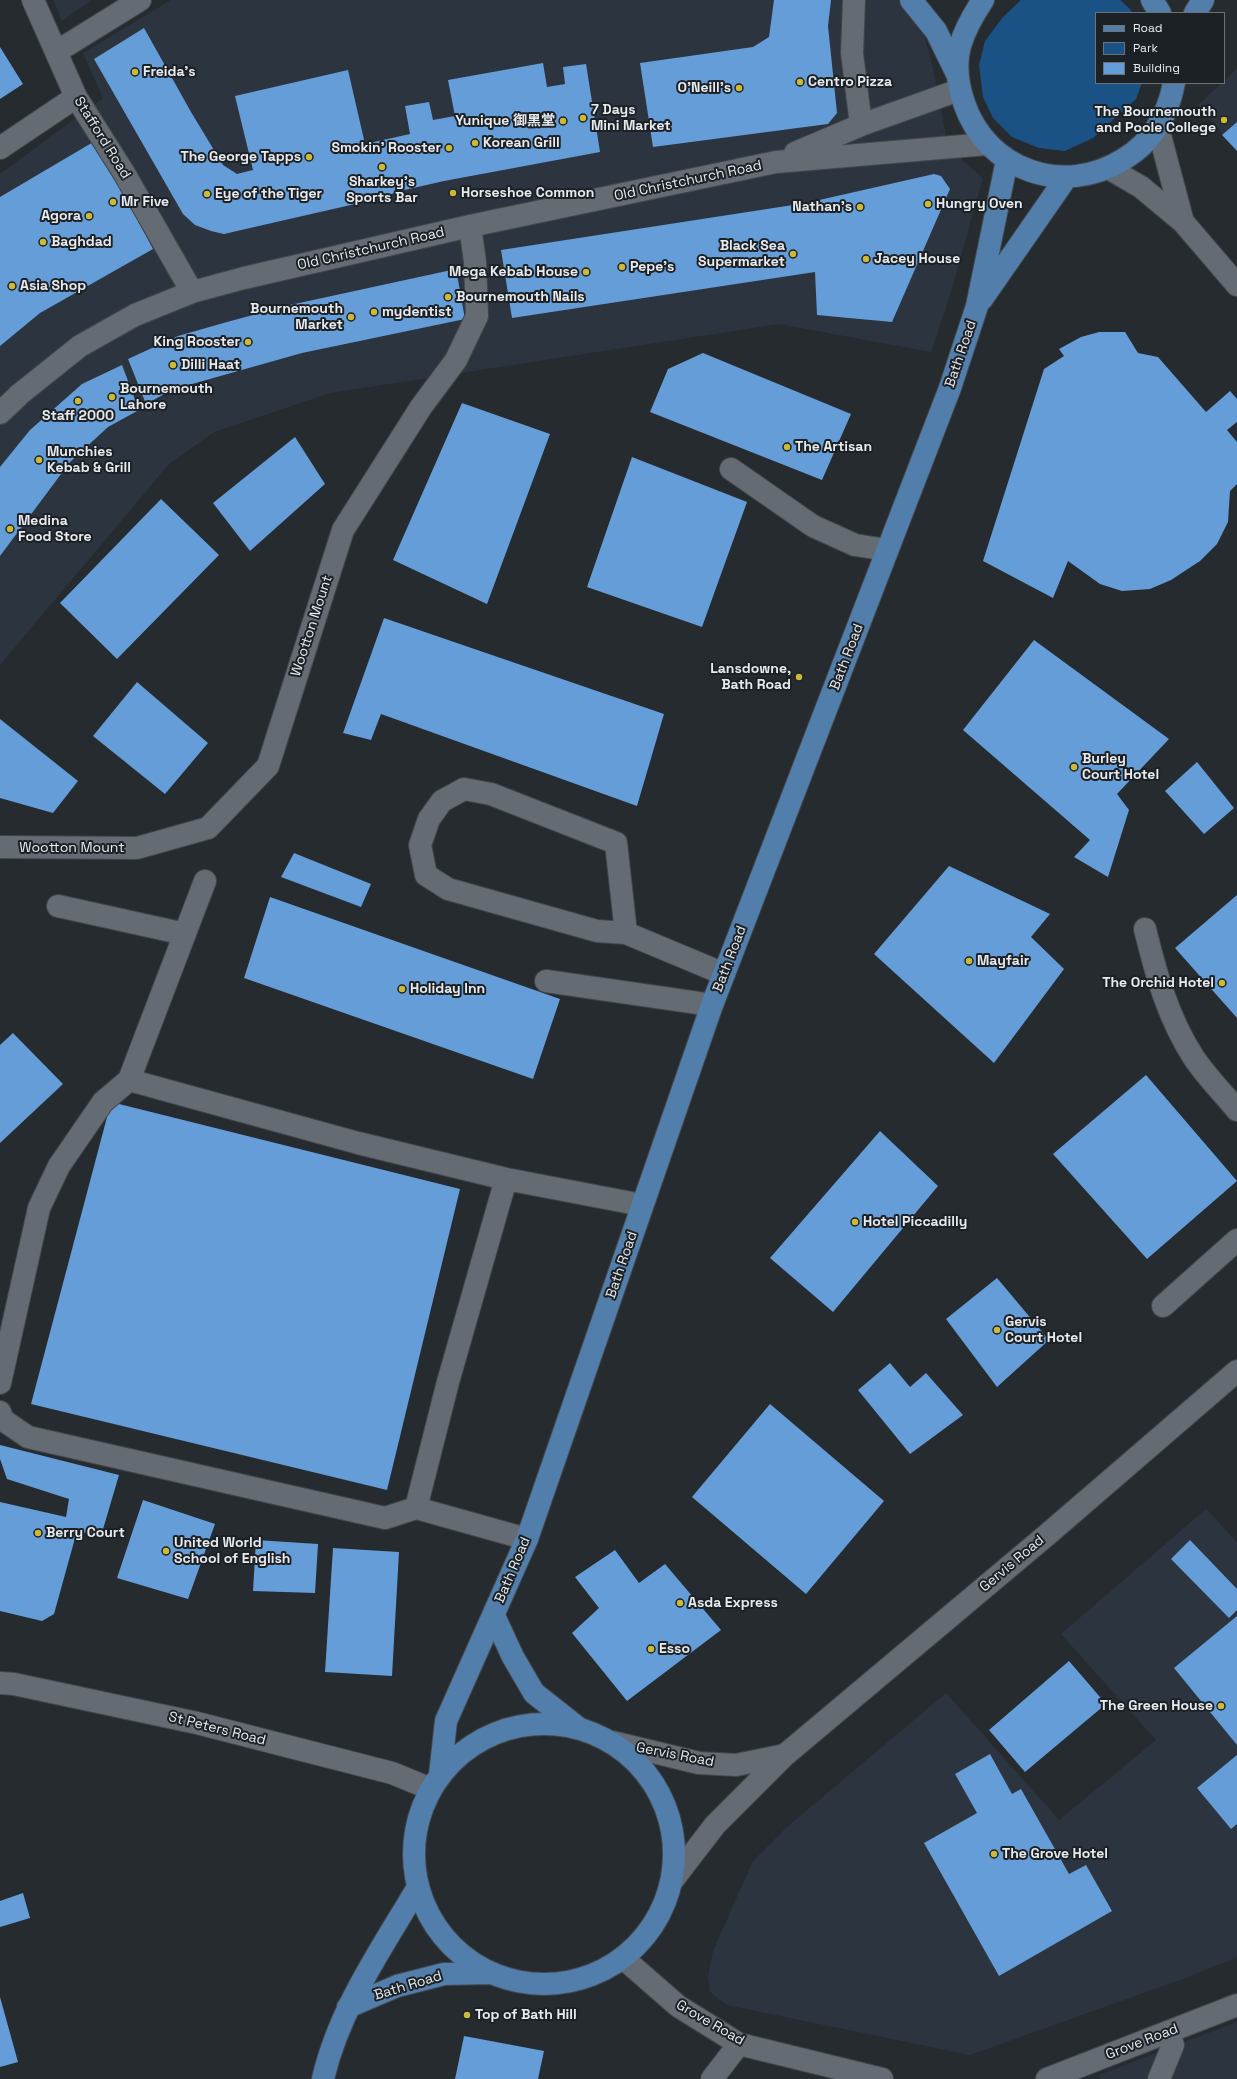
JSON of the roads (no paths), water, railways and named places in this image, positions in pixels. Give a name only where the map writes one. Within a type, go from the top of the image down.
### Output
[{"type":"main road","points":[[910,0],[936,31],[959,82],[969,118],[987,144],[1007,160],[1035,173],[1066,178],[1088,175],[1110,169],[1137,152],[1158,128],[1170,102],[1174,84]]},
{"type":"main road","points":[[959,82],[960,47],[968,21],[982,0]]},
{"type":"main road","points":[[1152,0],[1159,12]]},
{"type":"main road","points":[[1196,12],[1204,0]]},
{"type":"main road","name":"Bath Road","points":[[436,1782],[446,1720],[494,1616],[527,1539],[712,1004],[950,388],[977,306],[1007,160]]},
{"type":"main road","name":"Bath Road","points":[[977,306],[1066,178]]},
{"type":"main road","name":"Bath Road","points":[[494,1616],[513,1658],[534,1693],[577,1727]]},
{"type":"main road","points":[[539,1724],[577,1727],[612,1742],[643,1768],[665,1802],[674,1841],[672,1881],[662,1910],[645,1936],[623,1958],[593,1974],[560,1983],[526,1982],[492,1973],[459,1953],[434,1923],[418,1887],[414,1853],[418,1820],[436,1782],[467,1748],[501,1730],[539,1724]]},
{"type":"main road","name":"Bath Road","points":[[323,2079],[329,2052],[348,2007],[418,1887]]},
{"type":"main road","name":"Bath Road","points":[[348,2007],[397,1986],[444,1974],[492,1973]]},
{"type":"street","name":"Stafford Road","points":[[33,0],[76,97],[124,173],[192,292]]},
{"type":"street","points":[[56,52],[140,0]]},
{"type":"street","points":[[854,0],[852,53],[861,125]]},
{"type":"street","name":"Old Christchurch Road","points":[[776,162],[959,82]]},
{"type":"street","points":[[0,148],[76,97]]},
{"type":"street","points":[[1158,128],[1184,222]]},
{"type":"street","name":"Old Christchurch Road","points":[[0,413],[36,380],[80,346],[135,315],[192,292],[244,278],[470,226],[776,162],[987,144]]},
{"type":"street","points":[[1110,169],[1140,187],[1184,222],[1237,286]]},
{"type":"street","name":"Wootton Mount","points":[[0,847],[137,848],[208,828],[268,766],[343,530],[421,407],[456,360],[477,316],[475,262],[470,226]]},
{"type":"street","points":[[731,469],[813,526],[854,545],[887,550]]},
{"type":"street","points":[[626,933],[616,843],[491,794],[464,789],[442,801],[429,819],[420,845],[426,875],[448,889],[597,931],[626,933],[724,974]]},
{"type":"street","points":[[0,1383],[39,1208],[59,1166],[103,1102],[130,1080],[205,881]]},
{"type":"street","points":[[58,906],[185,934]]},
{"type":"street","points":[[1146,929],[1157,980],[1172,1018],[1194,1058],[1237,1110]]},
{"type":"street","points":[[546,981],[712,1004]]},
{"type":"street","points":[[130,1080],[358,1143],[506,1179],[642,1205]]},
{"type":"street","points":[[416,1508],[448,1382],[506,1179]]},
{"type":"street","points":[[1163,1306],[1237,1240]]},
{"type":"street","name":"Gervis Road","points":[[672,1881],[715,1825],[785,1755],[1048,1534],[1237,1371]]},
{"type":"street","points":[[0,1412],[3,1420],[28,1437],[386,1518],[416,1508],[527,1539]]},
{"type":"street","name":"St Peters Road","points":[[0,1683],[14,1684],[197,1723],[392,1773],[436,1782]]},
{"type":"street","name":"Gervis Road","points":[[612,1742],[698,1763],[736,1765],[785,1755]]},
{"type":"street","name":"Grove Road","points":[[623,1958],[678,2006],[739,2044],[882,2079]]},
{"type":"street","name":"Grove Road","points":[[1047,2079],[1237,2005]]},
{"type":"street","points":[[1159,2079],[1173,2045],[1168,2032]]},
{"type":"street","points":[[712,2079],[739,2044]]},
{"type":"place","name":"Freida's","points":[[135,72]]},
{"type":"place","name":"Centro Pizza","points":[[800,82]]},
{"type":"place","name":"O'Neill's","points":[[739,88]]},
{"type":"place","name":"7 Days Mini Market","points":[[583,118]]},
{"type":"place","name":"The Bournemouth and Poole College","points":[[1224,120]]},
{"type":"place","name":"Yunique 御黑堂","points":[[563,121]]},
{"type":"place","name":"Korean Grill","points":[[475,143]]},
{"type":"place","name":"Smokin' Rooster","points":[[449,148]]},
{"type":"place","name":"The George Tapps","points":[[309,157]]},
{"type":"place","name":"Sharkey's Sports Bar","points":[[382,167]]},
{"type":"place","name":"Horseshoe Common","points":[[453,193]]},
{"type":"place","name":"Eye of the Tiger","points":[[207,194]]},
{"type":"place","name":"Mr Five","points":[[113,202]]},
{"type":"place","name":"Hungry Oven","points":[[928,204]]},
{"type":"place","name":"Nathan's","points":[[860,207]]},
{"type":"place","name":"Agora","points":[[89,216]]},
{"type":"place","name":"Baghdad","points":[[43,242]]},
{"type":"place","name":"Black Sea Supermarket","points":[[793,254]]},
{"type":"place","name":"Jacey House","points":[[866,259]]},
{"type":"place","name":"Pepe's","points":[[622,267]]},
{"type":"place","name":"Mega Kebab House","points":[[586,272]]},
{"type":"place","name":"Asia Shop","points":[[12,286]]},
{"type":"place","name":"Bournemouth Nails","points":[[448,297]]},
{"type":"place","name":"mydentist","points":[[374,312]]},
{"type":"place","name":"Bournemouth Market","points":[[351,317]]},
{"type":"place","name":"King Rooster","points":[[248,342]]},
{"type":"place","name":"Dilli Haat","points":[[173,365]]},
{"type":"place","name":"Bournemouth Lahore","points":[[112,397]]},
{"type":"place","name":"Staff 2000","points":[[78,401]]},
{"type":"place","name":"The Artisan","points":[[787,447]]},
{"type":"place","name":"Munchies Kebab & Grill","points":[[39,460]]},
{"type":"place","name":"Medina Food Store","points":[[10,529]]},
{"type":"place","name":"Lansdowne, Bath Road","points":[[799,677]]},
{"type":"place","name":"Burley Court Hotel","points":[[1074,767]]},
{"type":"place","name":"Mayfair","points":[[969,961]]},
{"type":"place","name":"The Orchid Hotel","points":[[1222,983]]},
{"type":"place","name":"Holiday Inn","points":[[402,989]]},
{"type":"place","name":"Hotel Piccadilly","points":[[855,1222]]},
{"type":"place","name":"Gervis Court Hotel","points":[[997,1330]]},
{"type":"place","name":"Berry Court","points":[[38,1533]]},
{"type":"place","name":"United World School of English","points":[[166,1551]]},
{"type":"place","name":"Asda Express","points":[[680,1603]]},
{"type":"place","name":"Esso","points":[[651,1649]]},
{"type":"place","name":"The Green House","points":[[1221,1706]]},
{"type":"place","name":"The Grove Hotel","points":[[994,1854]]},
{"type":"place","name":"Top of Bath Hill","points":[[467,2015]]}]
